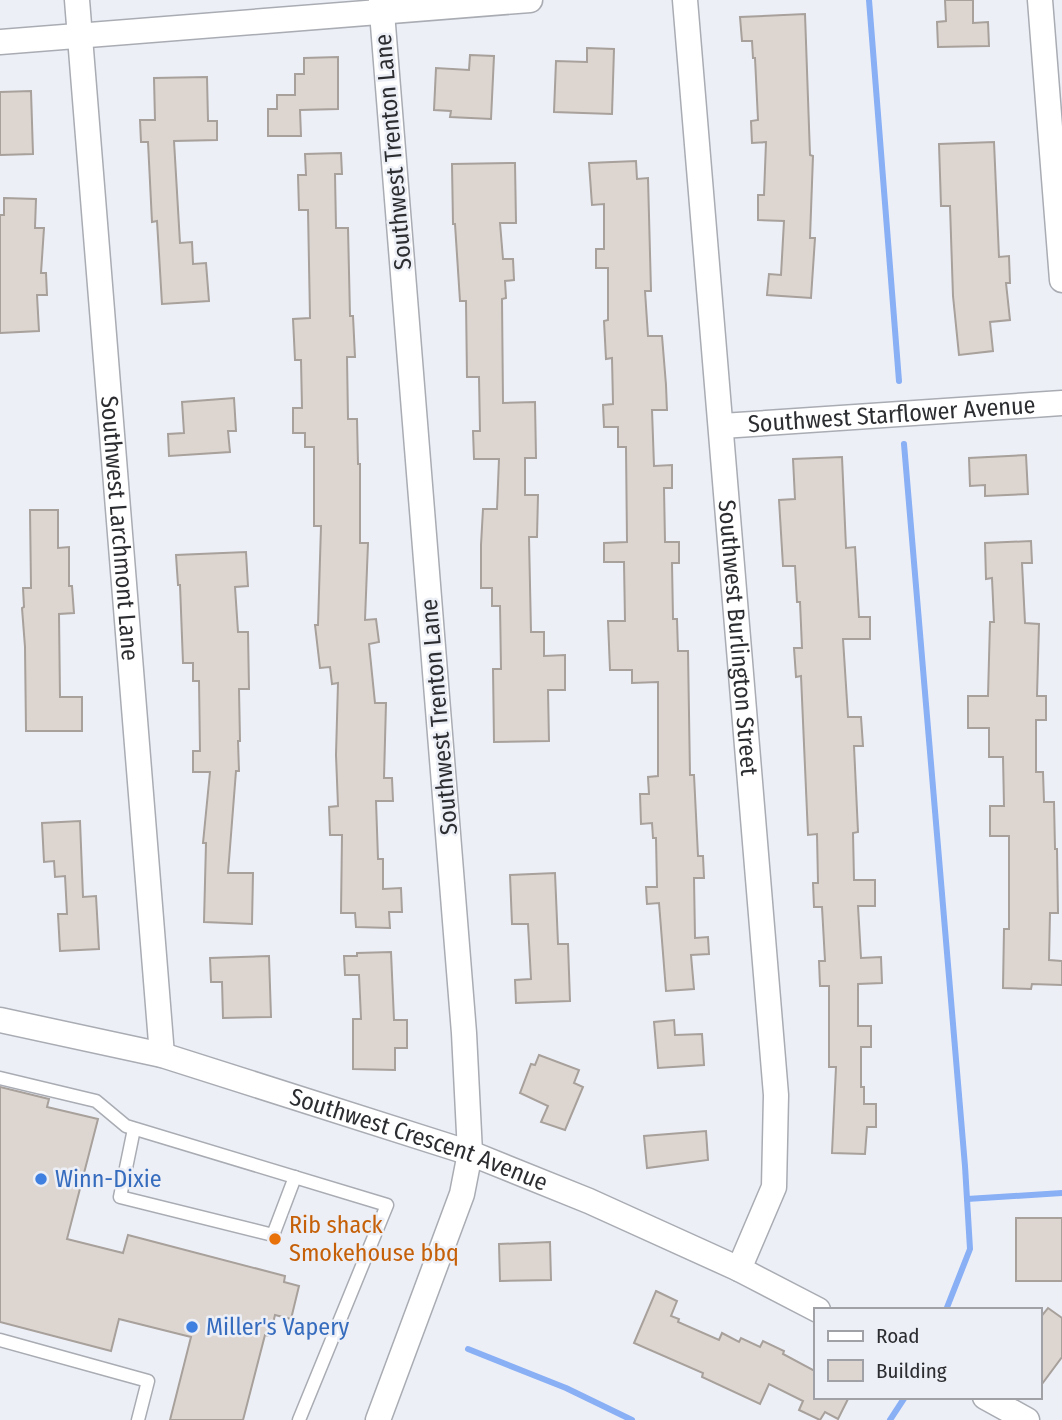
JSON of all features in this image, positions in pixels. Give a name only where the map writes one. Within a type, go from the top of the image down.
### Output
[{"type":"street","name":"Southwest Larchmont Lane","points":[[78,0],[162,1055]]},
{"type":"street","points":[[0,42],[382,6],[530,0]]},
{"type":"street","name":"Southwest Burlington Street","points":[[685,0],[776,1095],[774,1187],[740,1269]]},
{"type":"street","points":[[1040,0],[1055,96],[1062,280]]},
{"type":"street","name":"Southwest Trenton Lane","points":[[378,1420],[462,1194],[470,1153],[464,1034],[382,6]]},
{"type":"street","name":"Southwest Starflower Avenue","points":[[722,426],[1062,403]]},
{"type":"street","name":"Southwest Crescent Avenue","points":[[0,1020],[162,1055],[470,1153],[589,1201],[740,1269],[814,1308]]},
{"type":"street","points":[[989,1399],[1027,1420]]},
{"type":"lane","points":[[0,1078],[96,1101],[126,1126],[134,1129],[387,1205],[299,1420]]},
{"type":"lane","points":[[134,1129],[120,1197],[274,1235],[295,1177]]},
{"type":"lane","points":[[0,1340],[148,1381],[138,1420]]},
{"type":"building","points":[[945,0],[973,0],[973,23],[988,22],[989,46],[938,47],[937,22],[946,21]]},
{"type":"building","points":[[805,14],[810,155],[813,156],[810,238],[815,238],[811,298],[767,295],[769,274],[781,275],[784,221],[758,220],[758,195],[764,195],[766,142],[752,143],[751,121],[758,120],[755,58],[752,41],[742,41],[740,17]]},
{"type":"building","points":[[587,48],[614,49],[612,114],[554,112],[556,61],[587,62]]},
{"type":"building","points":[[470,55],[494,56],[491,119],[450,117],[451,111],[434,110],[436,68],[469,70]]},
{"type":"building","points":[[338,57],[338,109],[300,110],[301,136],[268,136],[268,109],[277,109],[277,95],[295,95],[295,74],[304,74],[304,58]]},
{"type":"building","points":[[207,77],[208,121],[217,121],[217,140],[174,141],[180,243],[192,242],[193,264],[206,263],[209,301],[162,304],[157,221],[152,222],[148,142],[141,142],[140,120],[155,120],[154,78]]},
{"type":"building","points":[[31,91],[33,154],[0,155],[0,92]]},
{"type":"building","points":[[994,142],[999,257],[1009,256],[1010,283],[1006,283],[1010,320],[990,322],[993,351],[959,355],[953,296],[950,206],[941,206],[939,144]]},
{"type":"building","points":[[341,153],[342,174],[335,174],[336,228],[348,228],[350,316],[353,316],[355,357],[347,357],[348,419],[357,419],[360,543],[368,543],[365,620],[376,619],[379,642],[369,644],[375,703],[386,703],[384,778],[392,778],[393,801],[376,801],[378,859],[383,859],[383,889],[401,888],[402,912],[389,912],[390,928],[356,927],[355,913],[341,913],[342,835],[330,835],[329,807],[338,806],[338,683],[332,684],[330,667],[320,668],[315,625],[318,625],[321,526],[314,526],[314,447],[305,447],[305,433],[293,433],[293,408],[302,408],[301,360],[295,360],[293,319],[310,318],[308,210],[299,210],[298,175],[306,175],[305,154]]},
{"type":"building","points":[[636,161],[637,179],[648,178],[651,291],[645,291],[648,336],[662,336],[666,385],[667,410],[652,410],[654,466],[672,465],[672,488],[664,488],[665,542],[679,542],[679,563],[672,563],[673,619],[677,619],[678,651],[688,651],[690,775],[694,775],[698,856],[703,856],[704,878],[694,878],[695,938],[708,937],[709,954],[691,955],[694,989],[666,991],[659,903],[647,904],[646,887],[657,887],[656,838],[653,838],[652,823],[641,824],[640,794],[649,794],[648,777],[658,776],[658,682],[632,683],[632,670],[610,670],[608,621],[625,621],[624,562],[604,562],[604,543],[627,542],[626,447],[618,447],[618,427],[604,427],[603,405],[613,404],[612,358],[606,359],[604,321],[608,320],[608,268],[596,268],[596,249],[604,249],[604,204],[592,205],[589,163]]},
{"type":"building","points":[[515,163],[516,223],[500,223],[503,259],[513,259],[514,280],[505,281],[506,298],[502,299],[503,403],[535,402],[536,458],[525,458],[525,495],[538,495],[537,537],[529,537],[531,632],[544,632],[544,656],[565,655],[565,690],[548,690],[549,741],[494,742],[493,669],[501,669],[500,606],[492,606],[492,588],[481,588],[481,545],[483,509],[497,509],[499,459],[474,459],[473,431],[480,431],[479,377],[467,377],[466,301],[460,301],[453,224],[452,164]]},
{"type":"building","points":[[4,198],[36,199],[35,228],[44,228],[41,273],[46,273],[47,295],[37,295],[39,331],[0,333],[0,215],[4,215]]},
{"type":"building","points":[[234,398],[236,431],[228,431],[230,452],[169,456],[168,434],[184,433],[182,402]]},
{"type":"building","points":[[1026,455],[1028,494],[985,496],[985,485],[970,486],[969,458]]},
{"type":"building","points":[[842,457],[846,548],[855,547],[859,617],[870,617],[870,639],[843,639],[848,717],[861,717],[863,746],[854,746],[858,832],[853,833],[854,880],[875,880],[875,906],[858,906],[861,958],[881,957],[882,983],[858,984],[858,1026],[871,1026],[871,1047],[861,1047],[861,1087],[864,1087],[864,1104],[876,1104],[876,1127],[867,1127],[865,1154],[832,1153],[836,1067],[829,1067],[829,986],[820,986],[819,961],[825,961],[822,907],[814,907],[813,883],[818,883],[817,834],[808,835],[801,676],[796,677],[794,648],[802,648],[800,602],[797,602],[795,566],[783,566],[779,500],[795,499],[793,459]]},
{"type":"building","points":[[30,510],[58,510],[58,548],[69,547],[69,586],[72,586],[74,613],[59,614],[60,697],[82,697],[82,731],[26,731],[22,608],[23,588],[31,588]]},
{"type":"building","points":[[1031,541],[1032,563],[1022,563],[1025,623],[1039,624],[1037,696],[1046,696],[1046,720],[1036,720],[1036,772],[1043,772],[1044,802],[1054,802],[1058,913],[1050,913],[1049,960],[1062,961],[1062,985],[1032,984],[1031,989],[1003,988],[1004,929],[1009,929],[1009,836],[990,836],[990,806],[1004,806],[1003,757],[989,757],[989,728],[968,728],[968,696],[988,696],[990,622],[994,622],[992,578],[986,579],[985,543]]},
{"type":"building","points":[[246,552],[248,586],[235,587],[238,632],[248,632],[249,689],[239,689],[239,771],[236,771],[228,873],[253,873],[252,924],[204,922],[206,843],[203,843],[210,772],[193,772],[193,751],[200,751],[199,681],[193,681],[193,663],[183,663],[176,555]]},
{"type":"building","points":[[80,821],[83,897],[96,896],[99,949],[60,951],[58,914],[67,914],[65,876],[55,877],[54,861],[44,862],[42,823]]},
{"type":"building","points":[[555,873],[558,944],[568,944],[570,1001],[516,1003],[515,980],[531,979],[528,924],[512,924],[510,875]]},
{"type":"building","points":[[391,952],[394,1020],[407,1020],[407,1048],[395,1048],[395,1070],[353,1069],[353,1019],[361,1019],[359,975],[345,975],[344,956]]},
{"type":"building","points":[[269,956],[271,1017],[223,1018],[222,982],[211,982],[210,958]]},
{"type":"building","points":[[674,1020],[675,1035],[702,1034],[704,1065],[658,1068],[654,1022]]},
{"type":"building","points":[[539,1055],[579,1070],[574,1083],[583,1087],[565,1130],[541,1122],[548,1106],[520,1093],[531,1064],[535,1065]]},
{"type":"building","points":[[0,1087],[49,1099],[47,1107],[98,1119],[67,1239],[123,1253],[128,1235],[285,1276],[284,1282],[299,1286],[291,1319],[275,1315],[270,1336],[265,1335],[243,1420],[170,1420],[191,1337],[119,1319],[111,1351],[0,1322]]},
{"type":"building","points":[[706,1131],[708,1160],[647,1168],[644,1136]]},
{"type":"building","points":[[1016,1218],[1062,1218],[1062,1281],[1016,1281]]},
{"type":"building","points":[[550,1242],[551,1280],[500,1281],[499,1244]]},
{"type":"building","points":[[656,1291],[677,1301],[671,1316],[679,1319],[678,1322],[719,1340],[722,1333],[739,1342],[741,1338],[760,1347],[763,1341],[814,1370],[814,1399],[848,1399],[838,1419],[825,1412],[820,1420],[799,1410],[803,1401],[769,1384],[760,1404],[702,1377],[703,1373],[634,1343]]},
{"type":"building","points":[[1048,1308],[1062,1318],[1062,1357],[1041,1385],[1041,1317]]},
{"type":"waterway","points":[[869,0],[899,381]]},
{"type":"waterway","points":[[904,444],[970,1249],[947,1308]]},
{"type":"waterway","points":[[967,1199],[1062,1193]]},
{"type":"waterway","points":[[468,1349],[566,1388],[632,1420]]},
{"type":"waterway","points":[[890,1420],[904,1399]]},
{"type":"place","name":"Winn-Dixie","points":[[41,1179]]},
{"type":"place","name":"Rib shack Smokehouse bbq","points":[[275,1239]]},
{"type":"place","name":"Miller's Vapery","points":[[192,1327]]}]
